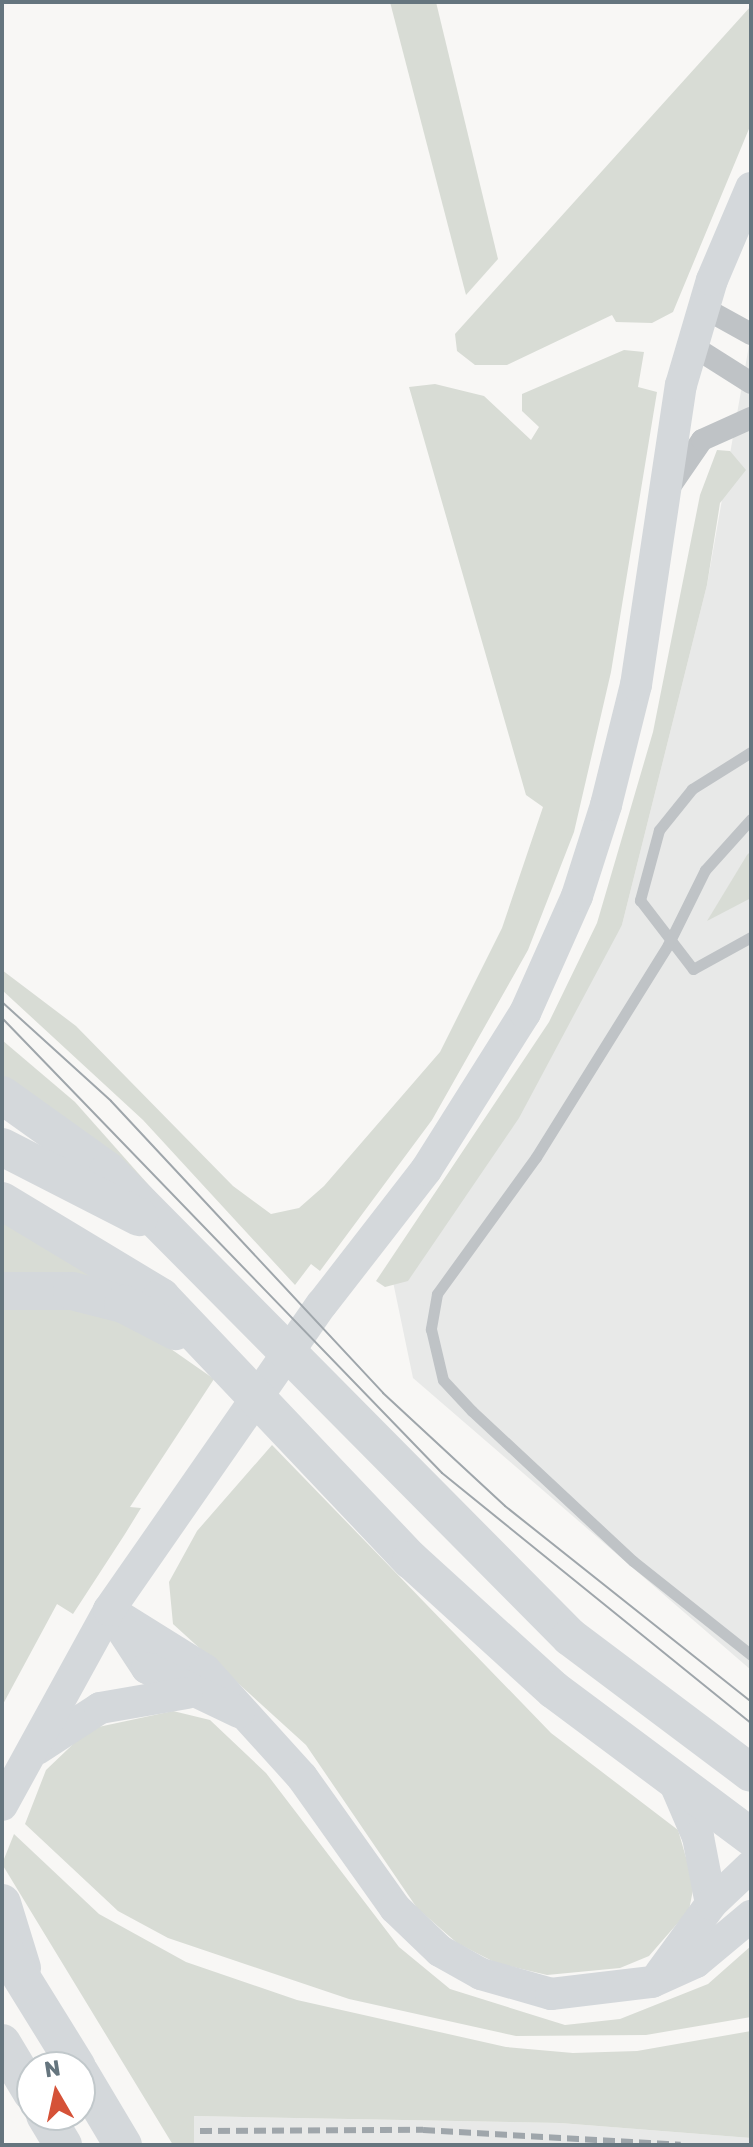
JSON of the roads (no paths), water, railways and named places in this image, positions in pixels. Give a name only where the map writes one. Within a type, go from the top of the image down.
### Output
[{"type":"highway","points":[[2,1095],[62,1132],[163,1229],[570,1637],[751,1773]]},
{"type":"highway","points":[[2,1147],[163,1229]]},
{"type":"highway","points":[[2,1201],[161,1297],[411,1560],[554,1690],[676,1786],[751,1837]]},
{"type":"highway","points":[[2,1291],[39,1286],[123,1304],[221,1362]]},
{"type":"highway","points":[[2,1903],[28,1986]]},
{"type":"highway","points":[[2,1946],[67,2051]]},
{"type":"highway","points":[[2,2043],[16,2066]]},
{"type":"highway","points":[[96,2100],[123,2145]]},
{"type":"main road","points":[[2,1805],[109,1610],[219,1447],[471,1099],[525,1013],[577,896],[636,685],[691,345],[751,188]]},
{"type":"main road","points":[[109,1610],[147,1668],[187,1693],[245,1714]]},
{"type":"main road","points":[[109,1610],[205,1670],[302,1777],[395,1908],[440,1951],[481,1974],[551,1994],[652,1982],[696,1962],[751,1916]]},
{"type":"main road","points":[[28,1755],[100,1708],[187,1693]]},
{"type":"main road","points":[[676,1786],[698,1837],[711,1904]]},
{"type":"main road","points":[[652,1982],[711,1904],[751,1866]]},
{"type":"street","points":[[704,308],[751,334]]},
{"type":"street","points":[[691,345],[751,383]]},
{"type":"street","points":[[666,492],[702,440],[751,418]]},
{"type":"lane","points":[[751,752],[692,789],[659,830],[640,900],[668,945],[693,969],[751,937]]},
{"type":"lane","points":[[751,819],[705,870],[668,945],[536,1157],[437,1294],[434,1353],[443,1380],[472,1411],[633,1561],[751,1655]]},
{"type":"tram line","points":[[2,1002],[111,1101],[383,1393],[505,1506],[751,1702]]},
{"type":"tram line","points":[[2,1018],[442,1473],[751,1723]]},
{"type":"railway","points":[[200,2131],[423,2130],[681,2145]]}]
